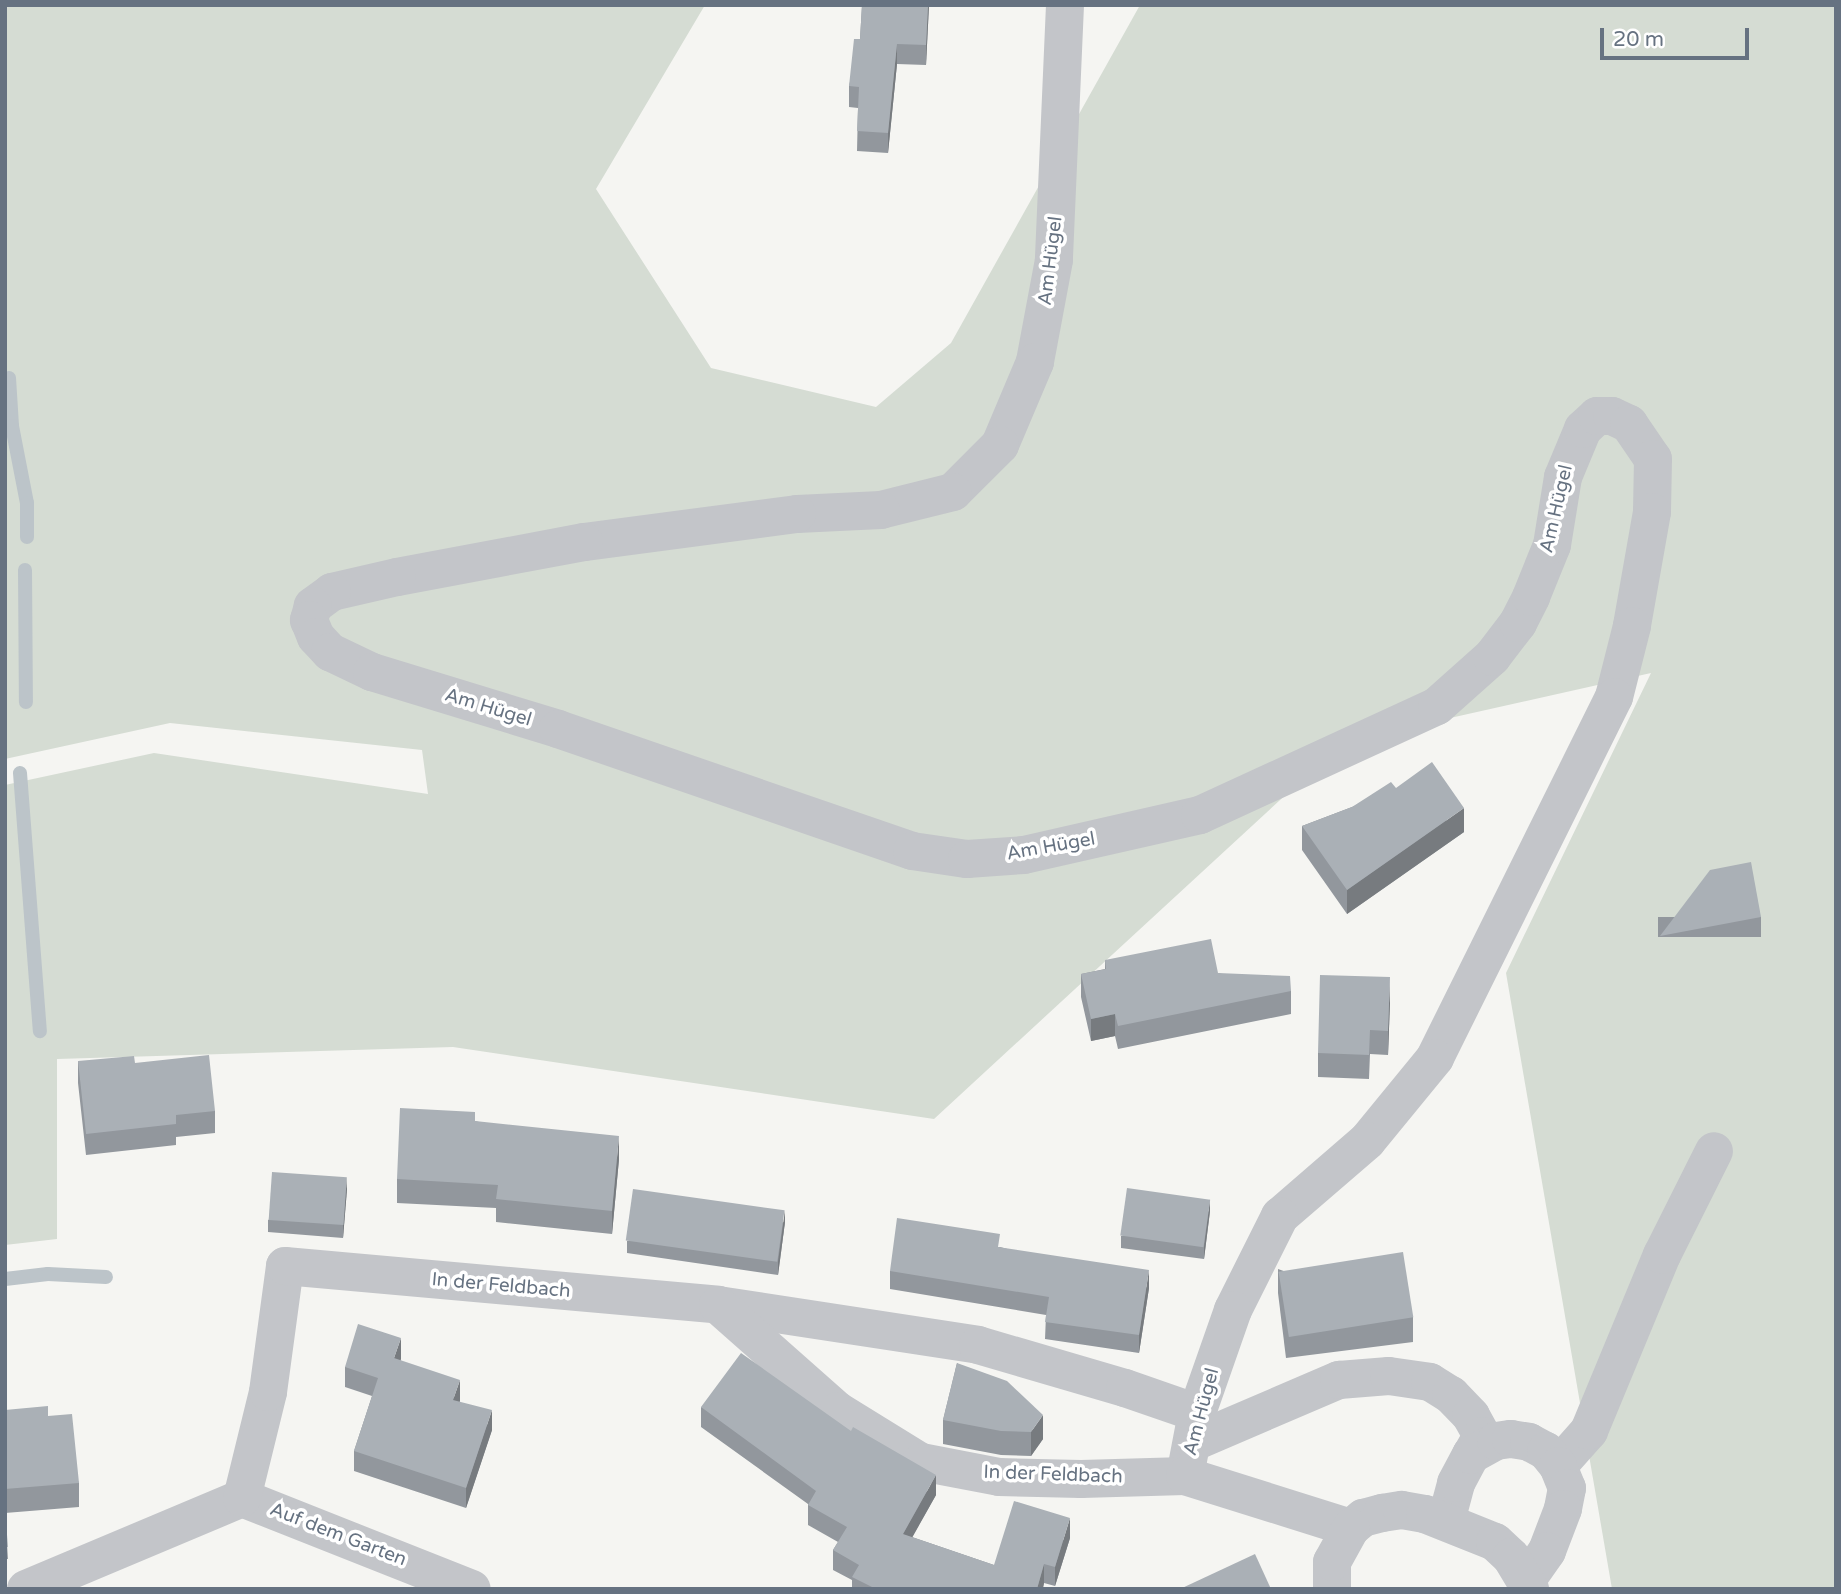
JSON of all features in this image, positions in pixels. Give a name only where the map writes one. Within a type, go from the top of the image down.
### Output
[{"type":"street","name":"Am Hügel","points":[[1065,5],[1054,260],[1035,362],[1000,444],[953,492],[881,510],[797,514],[584,542],[397,577],[332,592],[313,606],[309,620],[316,637],[330,652],[372,672],[558,729],[912,851],[967,859],[1024,855],[1200,815],[1437,706],[1492,657],[1518,623],[1552,545],[1563,477],[1583,429],[1597,416],[1612,416],[1629,424],[1653,459],[1652,512],[1632,626],[1614,697],[1435,1058],[1367,1141],[1280,1216],[1233,1310],[1192,1444]]},
{"type":"street","points":[[1558,1465],[1588,1431],[1662,1255],[1714,1152]]},
{"type":"street","name":"In der Feldbach","points":[[242,1498],[268,1392],[285,1266],[718,1305],[978,1345],[1125,1388],[1192,1444],[1351,1528]]},
{"type":"street","name":"In der Feldbach","points":[[718,1305],[838,1411],[921,1462],[999,1477],[1081,1479],[1192,1444],[1339,1380],[1389,1377],[1430,1382],[1451,1395],[1471,1416],[1482,1436],[1471,1455]]},
{"type":"street","points":[[1332,1589],[1332,1562],[1351,1528],[1363,1518],[1402,1510],[1446,1521],[1495,1542],[1511,1557],[1528,1585],[1547,1552],[1563,1509],[1566,1488],[1558,1465],[1546,1451],[1529,1442],[1511,1439],[1496,1441],[1471,1455],[1456,1483],[1446,1521]]},
{"type":"street","points":[[26,1589],[242,1498]]},
{"type":"street","name":"Auf dem Garten","points":[[242,1498],[472,1589]]},
{"type":"shaded area","points":[[5,5],[705,5],[596,189],[711,368],[876,407],[951,343],[1140,5],[1836,5],[1836,1589],[1612,1589],[1506,973],[1651,673],[1343,742],[934,1119],[453,1047],[57,1059],[57,1239],[5,1245],[5,785],[154,753],[428,794],[422,750],[170,723],[5,759]]},
{"type":"building","points":[[862,5],[928,5],[926,45],[897,44],[888,133],[857,131],[859,87],[849,86],[854,39],[860,39]]},
{"type":"building","points":[[1432,762],[1464,808],[1347,890],[1302,826],[1352,807],[1391,782],[1396,788]]},
{"type":"building","points":[[1751,862],[1761,917],[1660,936],[1710,870]]},
{"type":"building","points":[[1211,939],[1218,973],[1290,976],[1291,991],[1118,1026],[1115,1014],[1091,1019],[1081,974],[1106,969],[1105,960]]},
{"type":"building","points":[[1320,975],[1390,977],[1388,1031],[1370,1030],[1369,1055],[1318,1053]]},
{"type":"building","points":[[209,1055],[215,1111],[176,1115],[176,1124],[86,1134],[78,1061],[134,1056],[135,1063]]},
{"type":"building","points":[[400,1108],[475,1112],[475,1121],[619,1136],[612,1211],[496,1199],[498,1185],[397,1179]]},
{"type":"building","points":[[272,1172],[347,1177],[343,1225],[269,1220]]},
{"type":"building","points":[[1127,1188],[1210,1200],[1204,1247],[1120,1236]]},
{"type":"building","points":[[633,1189],[785,1210],[777,1262],[626,1240]]},
{"type":"building","points":[[897,1218],[1000,1234],[998,1247],[1149,1270],[1139,1335],[1045,1322],[1049,1297],[890,1271]]},
{"type":"building","points":[[1403,1252],[1413,1317],[1289,1337],[1279,1272]]},
{"type":"building","points":[[358,1324],[401,1338],[394,1358],[460,1380],[453,1400],[492,1410],[466,1488],[354,1451],[378,1378],[345,1367]]},
{"type":"building","points":[[741,1353],[851,1431],[853,1427],[936,1475],[903,1534],[994,1565],[1014,1501],[1070,1518],[1055,1567],[1044,1564],[1037,1589],[876,1589],[852,1577],[859,1565],[833,1550],[847,1527],[808,1505],[816,1491],[701,1407]]},
{"type":"building","points":[[957,1363],[1007,1381],[1043,1415],[1031,1432],[1001,1431],[943,1420]]},
{"type":"building","points":[[48,1406],[48,1416],[72,1414],[79,1483],[5,1489],[5,1410]]},
{"type":"building","points":[[5,1510],[8,1547],[5,1547]]},
{"type":"building","points":[[1255,1554],[1271,1589],[1180,1589]]},
{"type":"waterway","points":[[9,378],[12,426],[27,503],[27,537]]},
{"type":"waterway","points":[[25,570],[26,702]]},
{"type":"waterway","points":[[20,773],[40,1031]]},
{"type":"waterway","points":[[5,1279],[48,1274],[106,1277]]}]
